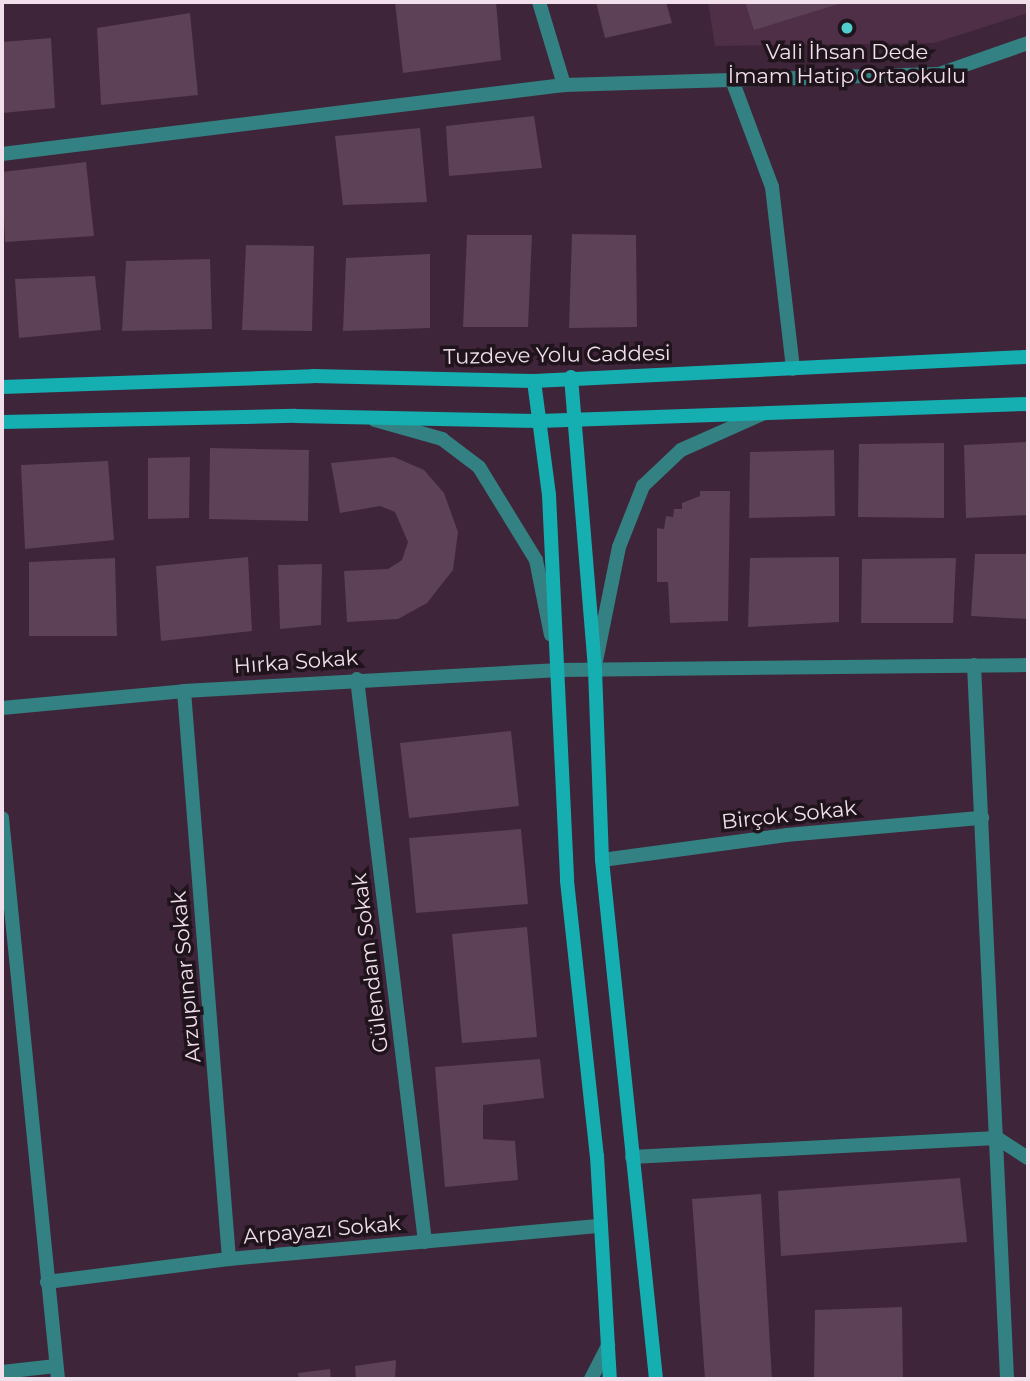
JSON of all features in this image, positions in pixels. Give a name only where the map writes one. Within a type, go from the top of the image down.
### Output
[{"type":"main road","name":"Tuzdeve Yolu Caddesi","points":[[2,387],[313,376],[534,381],[571,377],[1028,357]]},
{"type":"main road","points":[[571,377],[594,669],[602,860],[656,1379]]},
{"type":"main road","points":[[534,381],[549,495],[567,881],[601,1226],[610,1379]]},
{"type":"main road","points":[[2,422],[363,417],[539,421],[572,416],[1028,404]]},
{"type":"street","points":[[539,2],[564,85]]},
{"type":"street","points":[[2,154],[564,85],[939,74],[1028,43]]},
{"type":"street","points":[[732,80],[772,187],[793,369]]},
{"type":"street","points":[[594,669],[619,547],[643,486],[681,450],[768,412]]},
{"type":"street","points":[[363,417],[442,439],[479,467],[536,560],[559,670]]},
{"type":"street","points":[[974,665],[1007,1379]]},
{"type":"street","name":"Hırka Sokak","points":[[2,708],[184,691],[357,679],[559,670],[1028,665]]},
{"type":"street","name":"Gülendam Sokak","points":[[357,679],[425,1242]]},
{"type":"street","name":"Arzupınar Sokak","points":[[184,691],[229,1259]]},
{"type":"street","points":[[2,818],[57,1373],[2,1372]]},
{"type":"street","name":"Birçok Sokak","points":[[602,860],[786,835],[982,818]]},
{"type":"street","points":[[632,1157],[997,1138],[1028,1158]]},
{"type":"street","name":"Arpayazı Sokak","points":[[47,1282],[229,1259],[601,1226]]},
{"type":"street","points":[[591,1379],[608,1345]]},
{"type":"shaded area","name":"Vali İhsan Dede İmam Hatip Ortaokulu","points":[[708,2],[1028,2],[1028,13],[934,43],[715,46]]},
{"type":"building","points":[[395,2],[496,2],[501,60],[403,73]]},
{"type":"building","points":[[596,2],[666,2],[672,23],[605,38]]},
{"type":"building","points":[[745,2],[845,2],[754,30]]},
{"type":"building","points":[[190,13],[198,95],[101,105],[97,28]]},
{"type":"building","points":[[51,38],[55,108],[2,113],[2,42]]},
{"type":"building","points":[[534,116],[542,168],[449,176],[446,126]]},
{"type":"building","points":[[420,128],[427,202],[343,205],[335,136]]},
{"type":"building","points":[[86,162],[94,236],[5,242],[2,172]]},
{"type":"building","points":[[572,234],[636,235],[637,327],[569,328]]},
{"type":"building","points":[[467,235],[532,235],[528,327],[463,327]]},
{"type":"building","points":[[246,245],[314,246],[312,331],[242,330]]},
{"type":"building","points":[[430,254],[430,328],[343,331],[346,258]]},
{"type":"building","points":[[210,259],[212,329],[122,331],[126,261]]},
{"type":"building","points":[[95,276],[101,330],[19,338],[15,279]]},
{"type":"building","points":[[1027,442],[1028,515],[966,518],[964,445]]},
{"type":"building","points":[[944,443],[944,518],[858,517],[859,444]]},
{"type":"building","points":[[210,448],[309,450],[308,521],[209,519]]},
{"type":"building","points":[[834,450],[835,516],[749,518],[750,452]]},
{"type":"building","points":[[190,457],[189,518],[148,519],[148,458]]},
{"type":"building","points":[[394,457],[424,470],[444,493],[458,532],[453,570],[427,603],[398,619],[347,622],[344,571],[388,569],[402,560],[408,542],[395,512],[380,506],[340,513],[331,463]]},
{"type":"building","points":[[108,461],[114,540],[25,549],[21,465]]},
{"type":"building","points":[[700,491],[730,491],[728,621],[670,623],[668,582],[657,582],[657,528],[664,529],[666,516],[673,517],[674,509],[682,509],[682,503],[700,496]]},
{"type":"building","points":[[975,554],[1028,554],[1028,619],[971,616]]},
{"type":"building","points":[[248,557],[252,631],[161,641],[156,566]]},
{"type":"building","points":[[839,557],[839,622],[748,627],[750,558]]},
{"type":"building","points":[[115,558],[117,636],[29,636],[29,562]]},
{"type":"building","points":[[956,558],[953,623],[861,623],[862,559]]},
{"type":"building","points":[[322,564],[321,625],[280,629],[278,565]]},
{"type":"building","points":[[511,731],[519,806],[409,818],[400,743]]},
{"type":"building","points":[[521,829],[528,904],[416,913],[409,838]]},
{"type":"building","points":[[527,927],[537,1037],[462,1043],[452,934]]},
{"type":"building","points":[[540,1059],[544,1098],[483,1105],[483,1139],[515,1141],[518,1180],[445,1187],[435,1067]]},
{"type":"building","points":[[960,1178],[967,1242],[781,1256],[778,1191]]},
{"type":"building","points":[[761,1194],[772,1379],[705,1379],[692,1199]]},
{"type":"building","points":[[902,1307],[903,1379],[814,1379],[815,1310]]},
{"type":"building","points":[[396,1360],[395,1379],[356,1379],[355,1366]]},
{"type":"building","points":[[330,1369],[331,1379],[299,1379],[298,1373]]},
{"type":"place","name":"Vali İhsan Dede İmam Hatip Ortaokulu","points":[[847,28]]}]
